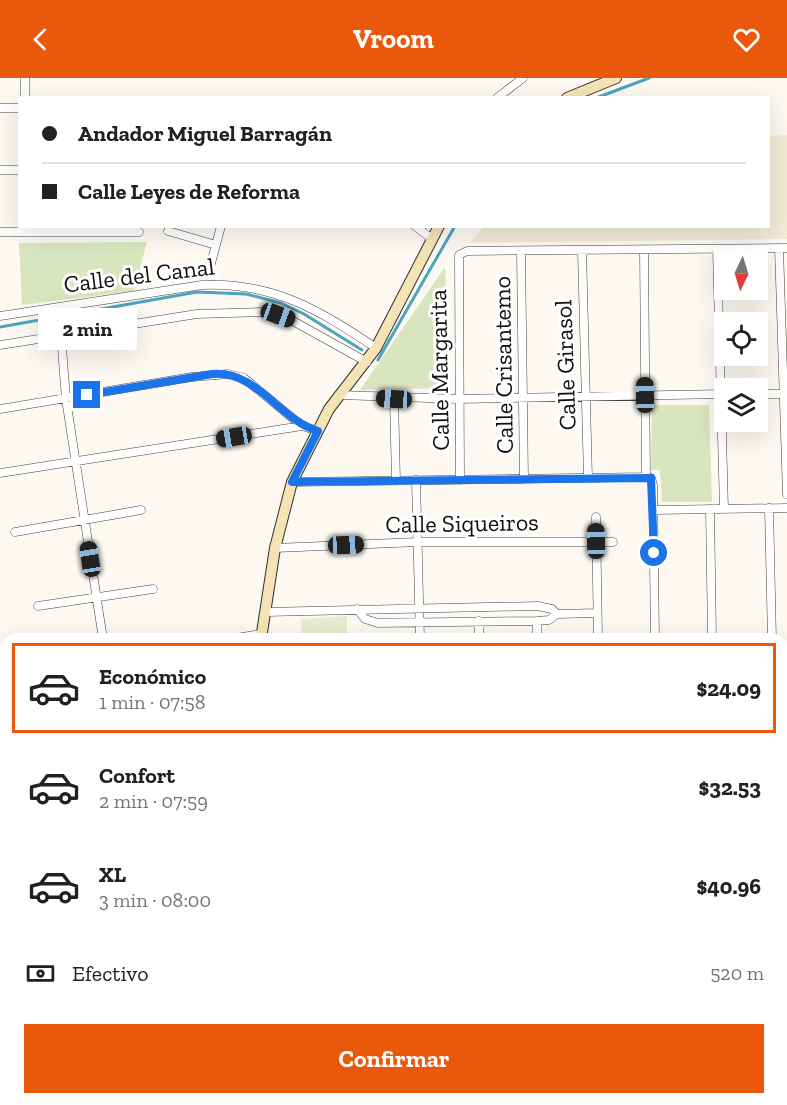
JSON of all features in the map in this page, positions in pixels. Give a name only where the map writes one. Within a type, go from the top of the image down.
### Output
[{"type":"street","points":[[25,78],[25,96]]},
{"type":"street","points":[[508,78],[520,80]]},
{"type":"street","points":[[572,96],[616,78]]},
{"type":"street","points":[[500,96],[520,80]]},
{"type":"street","points":[[0,108],[18,108]]},
{"type":"street","points":[[0,170],[18,170]]},
{"type":"street","points":[[210,267],[220,228]]},
{"type":"street","points":[[418,228],[432,239]]},
{"type":"street","points":[[262,633],[274,548],[292,482],[339,395],[376,348],[438,228]]},
{"type":"street","points":[[0,232],[23,229],[140,231]]},
{"type":"street","points":[[168,231],[216,245]]},
{"type":"street","points":[[768,248],[783,248],[787,494]]},
{"type":"street","points":[[521,252],[714,249]]},
{"type":"street","points":[[644,250],[646,477]]},
{"type":"street","name":"Calle Margarita","points":[[460,480],[457,260],[459,255],[467,251],[521,252]]},
{"type":"street","name":"Calle Girasol","points":[[582,251],[588,478]]},
{"type":"street","name":"Calle Crisantemo","points":[[521,252],[524,479]]},
{"type":"street","name":"Calle del Canal","points":[[0,316],[183,288],[228,285],[254,288],[301,302],[376,348]]},
{"type":"street","points":[[719,300],[722,378]]},
{"type":"street","points":[[0,345],[197,314],[262,312],[293,321],[367,362]]},
{"type":"street","points":[[61,335],[66,399],[102,633]]},
{"type":"street","points":[[0,409],[192,377],[228,374],[244,378],[302,426],[318,431]]},
{"type":"street","points":[[339,395],[394,399],[458,399],[714,394]]},
{"type":"street","points":[[768,394],[785,394]]},
{"type":"street","points":[[394,399],[396,481]]},
{"type":"street","points":[[0,473],[302,426]]},
{"type":"street","points":[[723,432],[724,509]]},
{"type":"street","points":[[292,482],[646,477],[653,482],[655,633]]},
{"type":"street","points":[[416,480],[420,633]]},
{"type":"street","points":[[769,508],[772,633]]},
{"type":"street","points":[[654,510],[787,508]]},
{"type":"street","points":[[710,509],[712,633]]},
{"type":"street","points":[[15,532],[141,510]]},
{"type":"street","points":[[596,517],[598,633]]},
{"type":"street","name":"Calle Siqueiros","points":[[274,548],[418,542],[613,542]]},
{"type":"street","points":[[38,606],[153,589]]},
{"type":"street","points":[[265,612],[538,606],[552,609],[558,614]]},
{"type":"street","points":[[357,609],[369,622],[537,621],[549,620],[558,614],[597,612]]},
{"type":"street","points":[[479,621],[479,633]]},
{"type":"street","points":[[537,621],[537,633]]},
{"type":"shaded area","points":[[787,135],[787,239],[469,243],[483,228],[770,228],[770,136]]},
{"type":"green space","points":[[147,242],[134,291],[22,305],[19,243]]},
{"type":"green space","points":[[445,267],[450,388],[360,390]]},
{"type":"green space","points":[[652,405],[709,405],[712,502],[662,502],[660,470],[651,470]]},
{"type":"green space","points":[[347,616],[347,633],[302,633],[301,619]]},
{"type":"waterway","points":[[601,96],[649,78]]},
{"type":"waterway","points":[[378,360],[454,228]]},
{"type":"waterway","points":[[0,327],[197,292],[246,294],[281,303],[304,314],[362,350]]},
{"type":"route","points":[[87,395],[212,374],[228,374],[244,378],[302,426],[318,431],[292,482],[651,478],[654,497],[654,553]]}]
